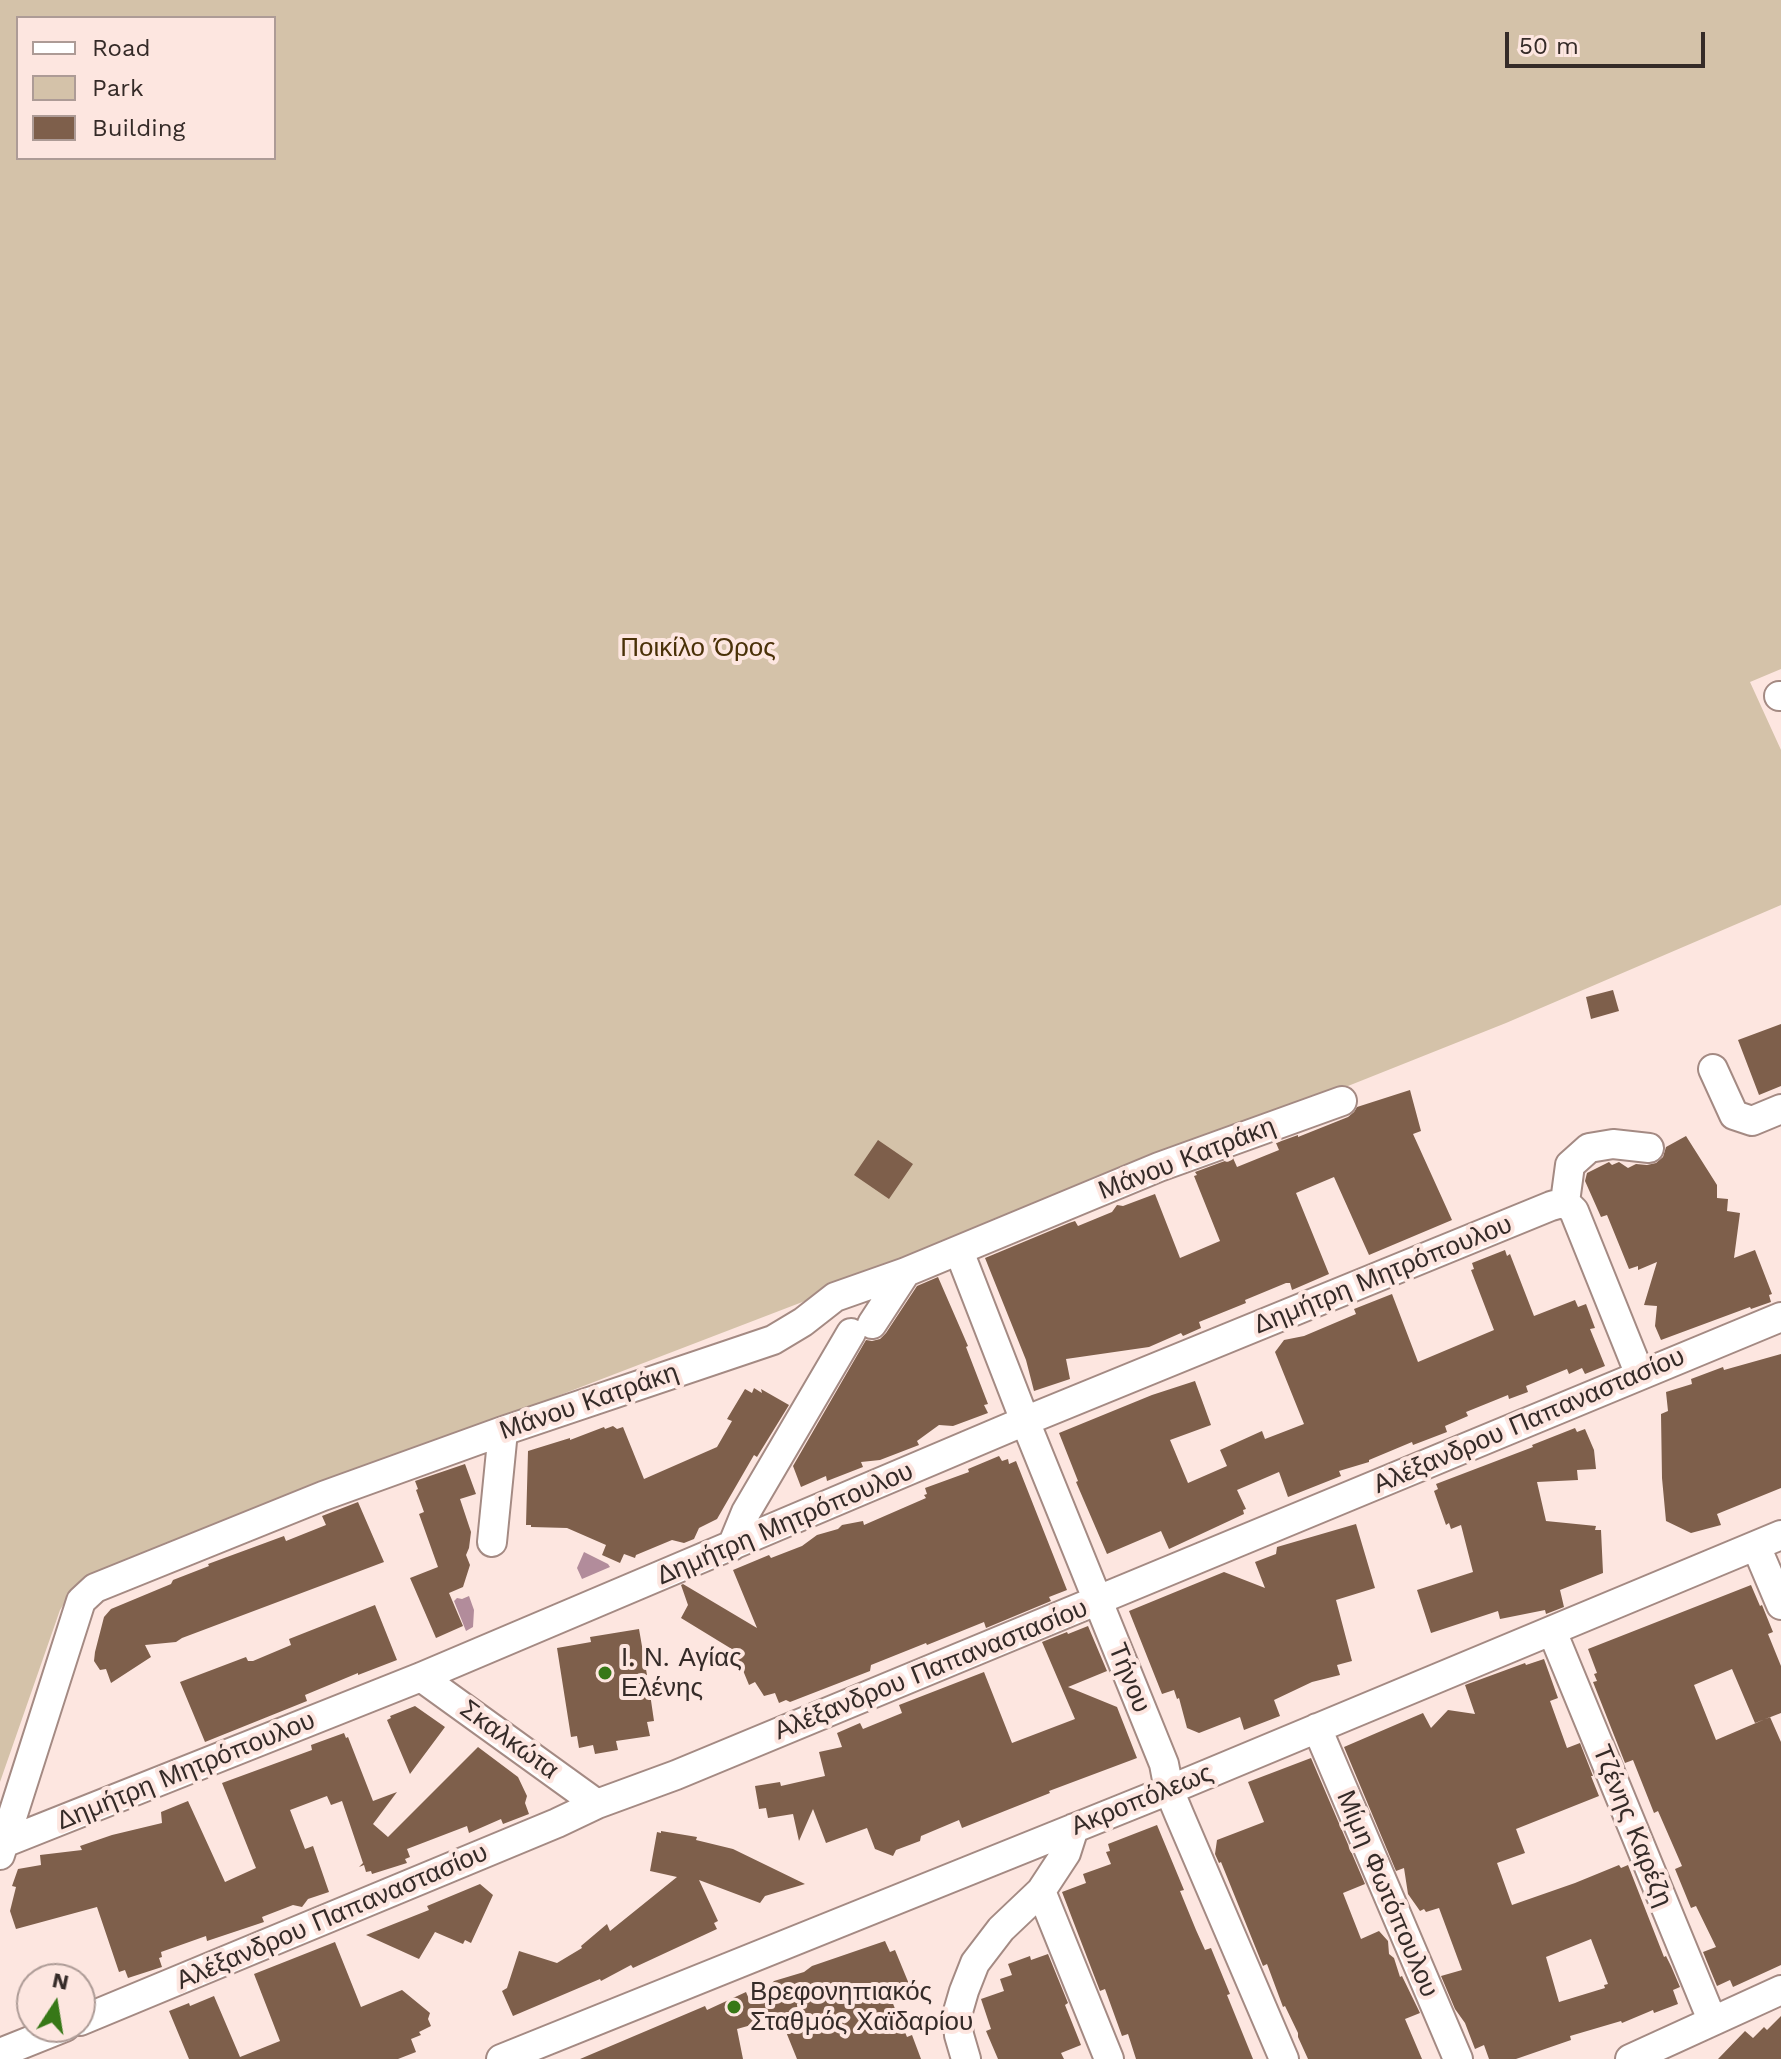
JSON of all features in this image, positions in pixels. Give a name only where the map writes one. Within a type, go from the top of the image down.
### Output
[{"type":"street","points":[[1713,1069],[1734,1115],[1752,1121],[1781,1109]]},
{"type":"street","name":"Μάνου Κατράκη","points":[[2,1850],[81,1601],[95,1588],[323,1496],[503,1431],[773,1340],[835,1297],[959,1251],[1159,1167],[1342,1101]]},
{"type":"street","points":[[1640,1375],[1574,1211],[1565,1202],[1570,1165],[1589,1148],[1613,1144],[1649,1148]]},
{"type":"street","name":"Δημήτρη Μητρόπουλου","points":[[2,1850],[421,1677],[1025,1421],[1565,1202]]},
{"type":"street","name":"Τήνου","points":[[959,1251],[1164,1764],[1169,1790],[1284,2059]]},
{"type":"street","points":[[732,1546],[746,1512],[862,1328],[906,1272]]},
{"type":"street","name":"Αλέξανδρου Παπαναστασίου","points":[[96,2014],[597,1804],[676,1775],[1781,1317]]},
{"type":"street","points":[[492,1542],[503,1431]]},
{"type":"street","points":[[1768,1541],[1781,1605]]},
{"type":"street","name":"Ακροπόλεως","points":[[501,2059],[1169,1790],[1768,1541]]},
{"type":"street","name":"Τζένης Καρέζη","points":[[1552,1631],[1712,2020]]},
{"type":"street","name":"Σκαλκώτα","points":[[421,1677],[597,1804]]},
{"type":"street","name":"Μίμη Φωτόπουλου","points":[[1317,1728],[1458,2059]]},
{"type":"street","points":[[966,2059],[957,2015],[975,1963],[1001,1929],[1041,1891],[1066,1853],[1074,1828]]},
{"type":"street","points":[[1041,1891],[1109,2059]]},
{"type":"street","points":[[1630,2059],[1781,1990]]},
{"type":"street","points":[[0,2053],[25,2043]]},
{"type":"green space","name":"Ποικίλο Όρος","points":[[0,0],[1781,0],[1781,669],[1750,682],[1781,750],[1781,905],[1506,1023],[904,1263],[86,1577],[74,1588],[60,1610],[0,1782]]},
{"type":"shaded area","points":[[584,1552],[610,1567],[582,1579],[577,1568]]},
{"type":"shaded area","points":[[469,1596],[474,1610],[473,1627],[466,1631],[454,1601]]},
{"type":"building","points":[[1613,990],[1619,1011],[1591,1019],[1586,997]]},
{"type":"building","points":[[1781,1024],[1781,1086],[1759,1095],[1738,1040]]},
{"type":"building","points":[[1410,1090],[1421,1131],[1413,1134],[1452,1220],[1369,1255],[1334,1177],[1296,1193],[1329,1274],[1292,1290],[1290,1283],[1286,1283],[1199,1322],[1201,1328],[1149,1347],[1066,1359],[1070,1379],[1034,1391],[1026,1360],[985,1258],[1069,1223],[1075,1221],[1078,1226],[1112,1212],[1117,1205],[1123,1206],[1155,1194],[1180,1258],[1220,1241],[1195,1172],[1233,1158],[1237,1167],[1279,1150],[1276,1143],[1348,1117],[1357,1107]]},
{"type":"building","points":[[1686,1136],[1717,1185],[1717,1198],[1728,1199],[1727,1211],[1740,1213],[1734,1258],[1755,1250],[1772,1294],[1769,1295],[1771,1302],[1661,1340],[1655,1326],[1657,1306],[1644,1305],[1657,1262],[1638,1270],[1638,1266],[1629,1269],[1607,1215],[1601,1217],[1585,1181],[1587,1173],[1609,1162],[1612,1165],[1619,1162],[1628,1168],[1636,1164],[1656,1163],[1663,1157],[1666,1147]]},
{"type":"building","points":[[878,1140],[913,1164],[889,1199],[854,1175]]},
{"type":"building","points":[[1505,1250],[1507,1256],[1510,1254],[1534,1316],[1575,1300],[1578,1307],[1586,1304],[1595,1328],[1590,1329],[1605,1366],[1585,1374],[1582,1368],[1569,1374],[1567,1369],[1526,1386],[1528,1392],[1509,1399],[1508,1395],[1466,1412],[1468,1416],[1445,1426],[1447,1432],[1413,1445],[1412,1442],[1369,1462],[1339,1471],[1341,1476],[1288,1497],[1279,1472],[1237,1490],[1246,1509],[1243,1510],[1244,1514],[1169,1549],[1161,1531],[1107,1554],[1059,1433],[1195,1381],[1211,1425],[1170,1440],[1188,1483],[1227,1466],[1220,1450],[1262,1431],[1265,1439],[1304,1424],[1275,1352],[1284,1340],[1304,1336],[1356,1314],[1354,1309],[1392,1294],[1418,1362],[1494,1330],[1471,1270],[1474,1269],[1472,1263]]},
{"type":"building","points":[[938,1277],[968,1346],[988,1404],[984,1405],[988,1413],[953,1426],[939,1425],[917,1441],[919,1445],[880,1460],[861,1462],[863,1467],[827,1481],[826,1476],[801,1487],[793,1466],[866,1340],[880,1339],[917,1286]]},
{"type":"building","points":[[1781,1354],[1781,1488],[1717,1514],[1721,1525],[1691,1533],[1666,1521],[1661,1414],[1668,1411],[1666,1392],[1692,1384],[1691,1379],[1723,1367],[1724,1370]]},
{"type":"building","points":[[754,1388],[789,1405],[757,1457],[754,1455],[717,1519],[699,1528],[694,1539],[684,1543],[672,1540],[635,1558],[624,1554],[620,1563],[602,1555],[606,1545],[567,1528],[526,1525],[528,1451],[604,1427],[623,1427],[644,1479],[717,1447],[732,1421],[727,1419],[745,1389],[752,1393]]},
{"type":"building","points":[[1575,1428],[1577,1432],[1585,1429],[1594,1450],[1596,1469],[1577,1470],[1578,1480],[1537,1482],[1546,1521],[1596,1526],[1595,1530],[1601,1530],[1603,1573],[1560,1590],[1564,1607],[1546,1614],[1545,1610],[1500,1619],[1498,1611],[1431,1633],[1417,1590],[1473,1572],[1461,1525],[1451,1529],[1449,1523],[1446,1525],[1434,1491],[1438,1489],[1436,1484]]},
{"type":"building","points":[[999,1456],[1002,1461],[1008,1459],[1009,1464],[1016,1461],[1067,1590],[1049,1597],[1051,1601],[986,1628],[984,1622],[926,1643],[871,1665],[870,1671],[790,1702],[779,1703],[775,1693],[764,1696],[755,1682],[749,1685],[735,1651],[681,1618],[688,1605],[683,1584],[757,1628],[733,1570],[802,1546],[817,1535],[842,1525],[863,1521],[864,1525],[926,1498],[925,1488],[969,1472],[968,1469]]},
{"type":"building","points":[[465,1464],[476,1494],[460,1499],[471,1532],[466,1555],[470,1565],[463,1587],[449,1593],[463,1626],[436,1638],[410,1578],[438,1567],[419,1514],[424,1512],[415,1481]]},
{"type":"building","points":[[358,1502],[384,1562],[176,1642],[145,1645],[151,1657],[111,1683],[106,1669],[100,1670],[94,1661],[104,1617],[111,1609],[171,1584],[173,1580],[208,1564],[284,1536],[286,1541],[326,1525],[322,1516]]},
{"type":"building","points":[[1356,1524],[1375,1588],[1336,1600],[1352,1661],[1337,1665],[1340,1675],[1312,1682],[1274,1700],[1280,1716],[1244,1730],[1240,1717],[1199,1733],[1187,1728],[1174,1690],[1162,1694],[1129,1611],[1224,1572],[1265,1588],[1255,1562],[1276,1554],[1277,1547]]},
{"type":"building","points":[[1751,1585],[1773,1632],[1768,1634],[1781,1666],[1781,1713],[1770,1717],[1781,1742],[1781,1965],[1733,1987],[1730,1980],[1717,1986],[1703,1952],[1716,1947],[1696,1906],[1691,1908],[1675,1869],[1682,1866],[1658,1811],[1654,1813],[1633,1760],[1625,1763],[1593,1682],[1597,1681],[1594,1674],[1597,1673],[1588,1649]],"holes":[[[1732,1669],[1755,1723],[1716,1740],[1694,1685]]]},
{"type":"building","points":[[375,1605],[397,1660],[305,1695],[307,1701],[205,1742],[180,1682],[246,1657],[248,1661],[253,1661],[291,1645],[289,1639]]},
{"type":"building","points":[[1088,1626],[1107,1671],[1068,1687],[1117,1707],[1137,1758],[962,1828],[959,1820],[921,1836],[920,1841],[896,1850],[893,1856],[875,1849],[867,1828],[826,1843],[813,1809],[799,1841],[793,1814],[768,1818],[766,1808],[759,1809],[755,1786],[780,1782],[781,1786],[825,1776],[819,1752],[842,1747],[837,1733],[860,1723],[863,1729],[902,1713],[899,1705],[984,1672],[1012,1743],[1075,1719],[1042,1642]]},
{"type":"building","name":"Ι. Ν. Αγίας Ελένης","points":[[639,1629],[654,1721],[647,1722],[650,1736],[616,1741],[618,1750],[595,1754],[593,1745],[579,1748],[577,1736],[571,1737],[557,1648],[591,1642],[590,1637]]},
{"type":"building","points":[[1544,1659],[1558,1698],[1550,1701],[1567,1748],[1580,1743],[1599,1796],[1516,1829],[1525,1853],[1497,1863],[1512,1905],[1619,1865],[1621,1868],[1628,1865],[1664,1957],[1680,1987],[1673,1990],[1678,2004],[1570,2036],[1571,2040],[1516,2059],[1489,2059],[1484,2045],[1475,2049],[1441,1976],[1462,1970],[1439,1908],[1420,1911],[1408,1894],[1404,1868],[1396,1871],[1344,1747],[1423,1713],[1431,1728],[1448,1710],[1475,1714],[1465,1685]],"holes":[[[1591,1939],[1608,1984],[1604,1985],[1605,1988],[1559,2002],[1546,1957]]]},
{"type":"building","points":[[415,1706],[445,1727],[410,1774],[387,1720]]},
{"type":"building","points":[[344,1733],[373,1801],[397,1792],[373,1824],[388,1837],[478,1747],[518,1777],[527,1796],[525,1803],[529,1814],[503,1824],[501,1819],[469,1833],[467,1826],[407,1849],[410,1857],[405,1859],[407,1863],[372,1874],[371,1871],[366,1872],[364,1865],[359,1867],[363,1863],[342,1801],[331,1805],[327,1796],[290,1810],[305,1849],[313,1846],[329,1892],[308,1899],[302,1907],[293,1905],[262,1917],[264,1922],[207,1941],[206,1936],[161,1952],[162,1967],[128,1978],[125,1970],[119,1972],[97,1907],[16,1929],[10,1911],[16,1887],[12,1886],[18,1869],[41,1865],[40,1855],[82,1850],[80,1846],[112,1835],[162,1823],[161,1812],[188,1801],[225,1882],[256,1868],[222,1783],[312,1750],[311,1745]]},
{"type":"building","points":[[1311,1758],[1365,1884],[1343,1893],[1361,1939],[1379,1931],[1388,1941],[1389,1954],[1394,1958],[1400,1977],[1420,2013],[1405,2019],[1422,2059],[1308,2059],[1267,1964],[1263,1966],[1215,1854],[1217,1840],[1264,1822],[1248,1782]]},
{"type":"building","points":[[1157,1825],[1184,1890],[1180,1891],[1196,1930],[1205,1950],[1211,1948],[1253,2059],[1136,2059],[1128,2034],[1122,2036],[1105,1989],[1100,1991],[1062,1892],[1086,1883],[1083,1874],[1111,1864],[1106,1852],[1110,1851],[1108,1844]]},
{"type":"building","points":[[657,1832],[697,1837],[696,1840],[733,1849],[805,1884],[765,1896],[760,1903],[699,1880],[718,1921],[714,1923],[717,1929],[633,1968],[631,1965],[601,1981],[513,2016],[502,1991],[507,1988],[519,1951],[557,1963],[582,1948],[607,1924],[610,1931],[677,1877],[650,1871]]},
{"type":"building","points":[[480,1884],[493,1895],[471,1943],[465,1940],[463,1944],[435,1932],[419,1959],[366,1935],[429,1910],[427,1906]]},
{"type":"building","points":[[885,1941],[890,1952],[895,1950],[909,1984],[904,1985],[905,1993],[891,1999],[907,2037],[912,2035],[921,2059],[797,2059],[780,2017],[737,2029],[743,2059],[580,2059],[746,1992],[751,2004],[774,1981]]},
{"type":"building","points":[[335,1942],[361,2007],[402,1990],[430,2013],[428,2019],[431,2026],[411,2039],[416,2052],[398,2059],[189,2059],[169,2011],[214,1996],[240,2057],[280,2041],[254,1974]]},
{"type":"building","points":[[1048,1954],[1081,2045],[1061,2053],[1064,2059],[998,2059],[986,2031],[991,2029],[981,1999],[1004,1991],[1000,1979],[1012,1975],[1008,1964],[1030,1956],[1031,1960]]},
{"type":"building","points":[[1781,2016],[1781,2059],[1718,2059],[1745,2031],[1753,2038]]},
{"type":"place","name":"Ι. Ν. Αγίας Ελένης","points":[[605,1673]]},
{"type":"place","name":"Βρεφονηπιακός Σταθμός Χαϊδαρίου","points":[[734,2007]]}]
